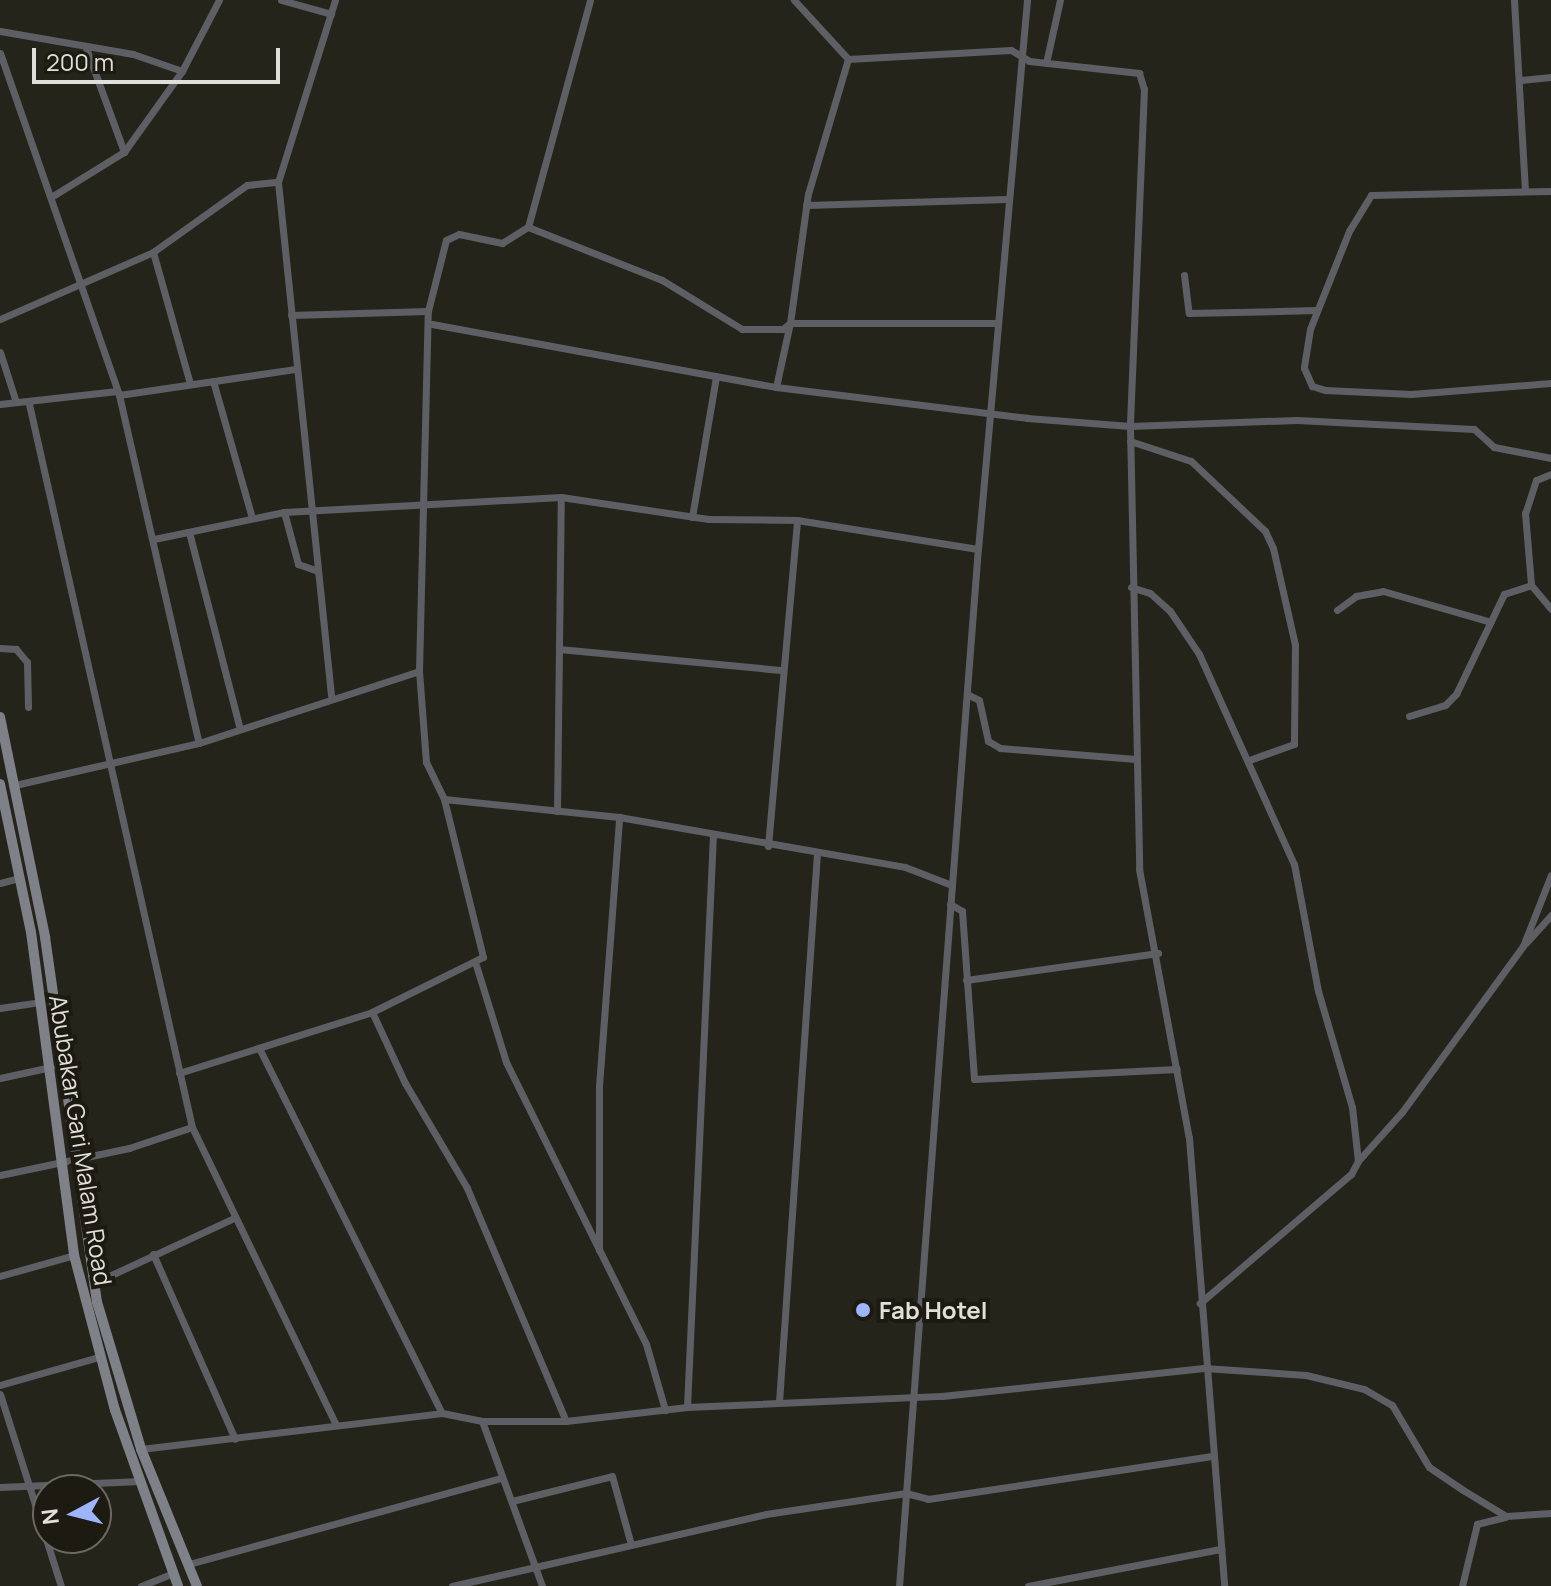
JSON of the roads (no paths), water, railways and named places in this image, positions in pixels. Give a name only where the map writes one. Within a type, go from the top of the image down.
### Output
[{"type":"street","points":[[51,197],[124,152],[182,71],[219,0]]},
{"type":"street","points":[[281,0],[331,14]]},
{"type":"street","points":[[331,695],[278,182],[335,0]]},
{"type":"street","points":[[179,1073],[372,1012],[476,965],[483,957],[444,799],[426,762],[419,671],[432,324],[428,311],[446,240],[459,234],[502,243],[528,227],[590,0]]},
{"type":"street","points":[[794,0],[848,59]]},
{"type":"street","points":[[899,1586],[978,549],[1027,0]]},
{"type":"street","points":[[1046,63],[1060,0]]},
{"type":"street","points":[[1514,0],[1522,80],[1525,191]]},
{"type":"street","points":[[0,31],[133,54],[182,71]]},
{"type":"street","points":[[848,59],[977,47],[1046,63],[1139,73],[1144,89],[1130,426],[1139,869],[1158,953],[1177,1069],[1224,1586]]},
{"type":"street","points":[[86,48],[124,152]]},
{"type":"street","points":[[0,53],[118,393],[154,539],[166,621],[199,743]]},
{"type":"street","points":[[776,387],[790,323],[806,205],[848,59]]},
{"type":"street","points":[[1522,80],[1551,77]]},
{"type":"street","points":[[0,319],[83,286],[153,252],[247,185],[278,182]]},
{"type":"street","points":[[1551,191],[1371,195],[1349,231],[1317,310],[1304,368],[1318,388],[1411,394],[1551,383]]},
{"type":"street","points":[[806,205],[1007,199]]},
{"type":"street","points":[[528,227],[662,280],[742,329],[774,333],[790,323],[998,323]]},
{"type":"street","points":[[153,252],[190,384]]},
{"type":"street","points":[[1184,275],[1189,313],[1317,310]]},
{"type":"street","points":[[291,315],[428,311]]},
{"type":"street","points":[[432,324],[776,387],[1130,426],[1297,420],[1474,429],[1494,447],[1551,458]]},
{"type":"street","points":[[0,352],[16,402]]},
{"type":"street","points":[[0,404],[29,404],[296,369]]},
{"type":"street","points":[[692,517],[716,376]]},
{"type":"street","points":[[213,381],[252,518]]},
{"type":"street","points":[[29,404],[114,766],[192,1127],[336,1425]]},
{"type":"street","points":[[1130,441],[1191,461],[1265,531],[1273,548],[1295,645],[1294,744],[1252,759]]},
{"type":"street","points":[[1551,474],[1536,480],[1529,493],[1531,585],[1551,609]]},
{"type":"street","points":[[154,539],[284,512],[426,500],[561,497],[692,517],[797,520],[978,549]]},
{"type":"street","points":[[557,811],[561,497]]},
{"type":"street","points":[[284,512],[298,564],[318,571]]},
{"type":"street","points":[[768,846],[797,520]]},
{"type":"street","points":[[189,532],[240,729]]},
{"type":"street","points":[[1409,716],[1445,705],[1456,694],[1504,594],[1531,585]]},
{"type":"street","points":[[1131,587],[1150,593],[1170,611],[1252,759],[1294,864],[1318,991],[1352,1107],[1358,1161]]},
{"type":"street","points":[[1337,610],[1356,596],[1383,591],[1491,622]]},
{"type":"street","points":[[0,648],[16,649],[27,662],[28,707]]},
{"type":"street","points":[[559,649],[620,652],[697,667],[783,670]]},
{"type":"street","points":[[15,785],[114,766],[199,743],[331,695],[419,671]]},
{"type":"street","points":[[967,694],[979,700],[991,745],[1136,759]]},
{"type":"street","points":[[0,717],[51,978],[74,1161],[94,1283],[141,1449],[197,1586]]},
{"type":"street","name":"Abubakar Gari Malam Road","points":[[0,784],[51,1067],[74,1255],[99,1357],[178,1586]]},
{"type":"street","points":[[444,799],[619,817],[768,846],[905,867],[952,885]]},
{"type":"street","points":[[599,1253],[599,1086],[619,817]]},
{"type":"street","points":[[687,1407],[713,835]]},
{"type":"street","points":[[779,1402],[817,853]]},
{"type":"street","points":[[1523,946],[1551,875]]},
{"type":"street","points":[[0,883],[19,878]]},
{"type":"street","points":[[950,904],[962,911],[974,1079],[1177,1069]]},
{"type":"street","points":[[1200,1303],[1351,1174],[1358,1161],[1402,1112],[1523,946],[1551,915]]},
{"type":"street","points":[[966,980],[1158,953]]},
{"type":"street","points":[[476,965],[506,1062],[646,1344],[665,1410]]},
{"type":"street","points":[[0,1008],[40,1002]]},
{"type":"street","points":[[372,1012],[405,1083],[467,1188],[566,1421]]},
{"type":"street","points":[[259,1048],[442,1413]]},
{"type":"street","points":[[0,1078],[51,1067]]},
{"type":"street","points":[[0,1175],[61,1159],[74,1161],[192,1127]]},
{"type":"street","points":[[94,1283],[234,1218]]},
{"type":"street","points":[[153,1254],[235,1439]]},
{"type":"street","points":[[0,1276],[74,1255]]},
{"type":"street","points":[[0,1385],[99,1357]]},
{"type":"street","points":[[141,1449],[442,1413],[482,1421],[566,1421],[687,1407],[915,1395],[1204,1368],[1306,1375],[1364,1389],[1392,1405],[1429,1467],[1506,1516]]},
{"type":"street","points":[[0,1394],[32,1483]]},
{"type":"street","points":[[482,1421],[542,1586]]},
{"type":"street","points":[[452,1586],[630,1541],[906,1493],[928,1499],[1212,1456]]},
{"type":"street","points":[[512,1501],[612,1476],[630,1541]]},
{"type":"street","points":[[189,1564],[502,1478]]},
{"type":"street","points":[[112,1483],[143,1481]]},
{"type":"street","points":[[0,1487],[32,1489]]},
{"type":"street","points":[[1462,1586],[1477,1524],[1506,1516],[1551,1513]]},
{"type":"street","points":[[1028,1586],[1221,1549]]},
{"type":"street","points":[[52,1554],[61,1586]]},
{"type":"street","points":[[141,1586],[173,1573]]},
{"type":"place","name":"Fab Hotel","points":[[863,1310]]}]
